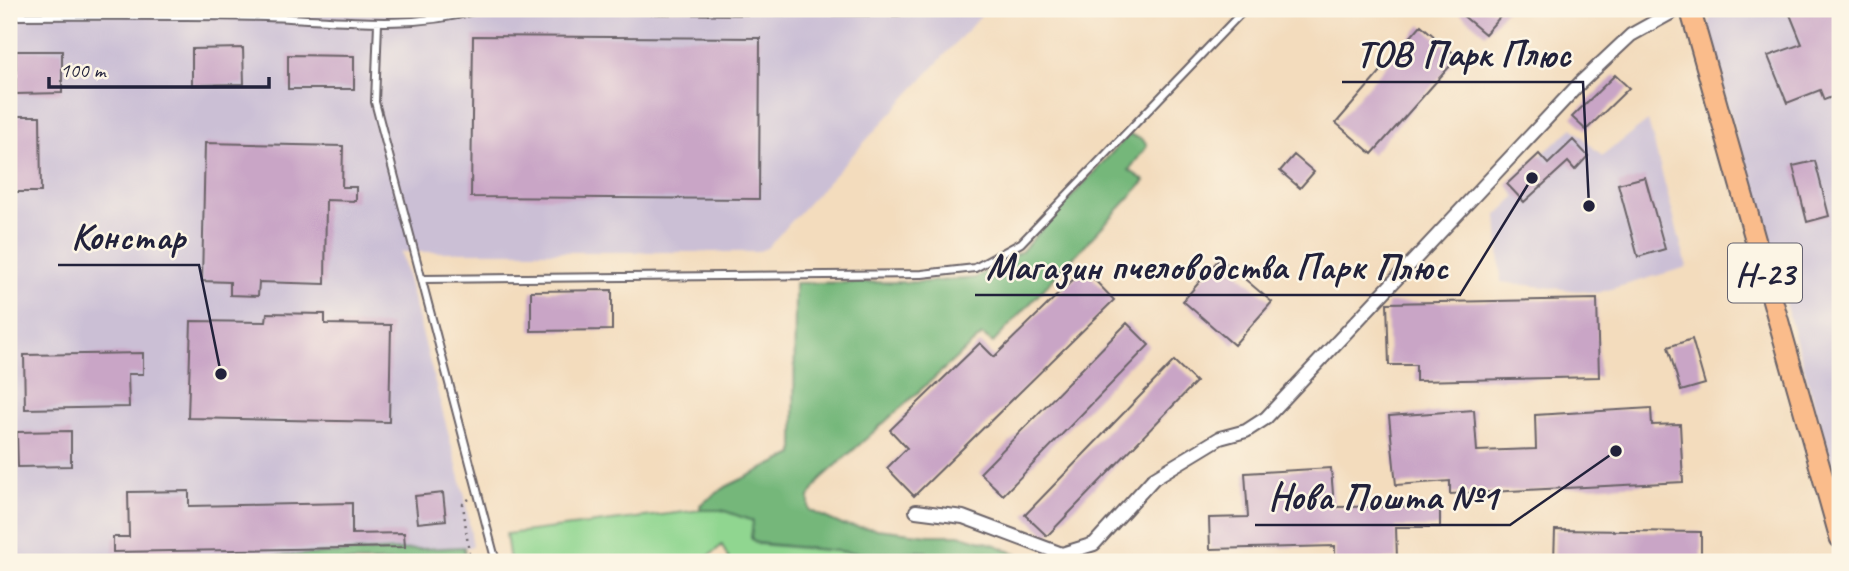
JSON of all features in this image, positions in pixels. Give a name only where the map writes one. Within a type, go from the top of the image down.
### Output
[{"type":"main road","name":"Н-23","points":[[1689,9],[1840,538]]},
{"type":"street","points":[[916,511],[963,517],[1062,554],[1094,544],[1154,478],[1220,438],[1246,431],[1266,418],[1581,82],[1631,36],[1678,9]]},
{"type":"lane","points":[[266,9],[266,17]]},
{"type":"lane","points":[[9,16],[266,17],[378,23],[439,20],[474,10],[897,12],[911,9]]},
{"type":"lane","points":[[423,279],[922,274],[975,268],[1021,243],[1245,9]]},
{"type":"lane","points":[[378,23],[375,102],[496,562]]},
{"type":"path","points":[[470,562],[463,504],[476,494]]},
{"type":"shaded area","points":[[9,9],[987,9],[767,248],[756,252],[401,252],[465,497],[473,547],[187,562],[9,562]]},
{"type":"shaded area","points":[[1712,9],[1840,9],[1840,492],[1707,34]]},
{"type":"shaded area","points":[[1648,121],[1687,267],[1597,293],[1501,282],[1497,215],[1516,197],[1507,184],[1573,128],[1602,156]]},
{"type":"green space","points":[[1129,134],[1143,140],[1147,146],[1129,170],[1145,181],[993,343],[982,335],[821,479],[809,497],[809,510],[842,525],[929,535],[961,535],[996,545],[1033,562],[929,562],[927,552],[919,551],[869,554],[757,543],[751,538],[753,521],[722,510],[701,510],[700,505],[727,486],[794,454],[795,283],[925,282],[975,278],[1022,251]]},
{"type":"green space","points":[[701,510],[722,510],[754,521],[751,538],[758,544],[869,554],[919,551],[927,552],[929,562],[730,562],[722,545],[708,557],[710,562],[510,562],[506,534]]},
{"type":"green space","points":[[464,547],[466,562],[187,562],[187,560]]},
{"type":"building","points":[[1455,9],[1507,9],[1485,34]]},
{"type":"building","points":[[1796,9],[1840,9],[1840,94],[1824,100],[1820,90],[1787,103],[1768,56],[1802,44],[1789,12]]},
{"type":"building","points":[[1421,25],[1458,57],[1372,154],[1336,123]]},
{"type":"building","points":[[473,36],[760,38],[759,199],[471,197]]},
{"type":"building","points":[[243,48],[244,84],[192,85],[192,49]]},
{"type":"building","points":[[16,51],[62,51],[62,93],[16,94]]},
{"type":"building","points":[[288,55],[354,56],[354,89],[288,89]]},
{"type":"building","points":[[1615,75],[1629,88],[1586,130],[1572,117]]},
{"type":"building","points":[[9,116],[40,116],[41,192],[9,192]]},
{"type":"building","points":[[1573,140],[1588,156],[1575,170],[1568,162],[1524,202],[1507,184],[1539,154],[1548,164]]},
{"type":"building","points":[[205,143],[343,146],[342,187],[356,187],[356,201],[326,200],[325,284],[259,282],[258,296],[230,295],[230,282],[202,281]]},
{"type":"building","points":[[1294,155],[1314,172],[1300,188],[1280,171]]},
{"type":"building","points":[[1815,161],[1829,216],[1807,222],[1793,166]]},
{"type":"building","points":[[1645,177],[1665,249],[1638,257],[1618,184]]},
{"type":"building","points":[[1220,258],[1272,302],[1234,345],[1183,301]]},
{"type":"building","points":[[1084,269],[1114,300],[914,496],[887,468],[907,448],[890,430],[980,343],[994,357]]},
{"type":"building","points":[[612,290],[612,330],[531,331],[531,291]]},
{"type":"building","points":[[1597,299],[1599,377],[1416,381],[1416,365],[1389,365],[1387,303]]},
{"type":"building","points":[[267,313],[325,314],[325,324],[391,325],[389,422],[188,418],[191,321],[266,322]]},
{"type":"building","points":[[1127,323],[1149,345],[1003,495],[980,473]]},
{"type":"building","points":[[1692,339],[1705,384],[1681,391],[1668,347]]},
{"type":"building","points":[[143,353],[143,374],[128,374],[129,407],[25,409],[24,355]]},
{"type":"building","points":[[1174,361],[1196,382],[1047,536],[1025,515]]},
{"type":"building","points":[[1651,408],[1652,425],[1680,424],[1683,482],[1450,494],[1450,481],[1396,485],[1389,416],[1474,410],[1477,451],[1536,449],[1535,415]]},
{"type":"building","points":[[71,431],[71,466],[18,467],[17,432]]},
{"type":"building","points":[[1331,468],[1334,507],[1440,506],[1440,527],[1396,527],[1397,559],[1335,562],[1335,546],[1210,549],[1209,518],[1248,517],[1245,473]]},
{"type":"building","points":[[189,491],[189,506],[352,503],[352,534],[404,533],[405,547],[113,552],[113,537],[129,537],[128,492]]},
{"type":"building","points":[[443,493],[446,520],[418,523],[415,496]]},
{"type":"building","points":[[1555,530],[1701,532],[1701,562],[1554,560]]},
{"type":"place","name":"Магазин пчеловодства Парк Плюс","points":[[1532,178]]},
{"type":"place","name":"ТОВ Парк Плюс","points":[[1589,206]]},
{"type":"place","name":"Констар","points":[[221,374]]},
{"type":"place","name":"Нова Пошта №1","points":[[1616,451]]}]
